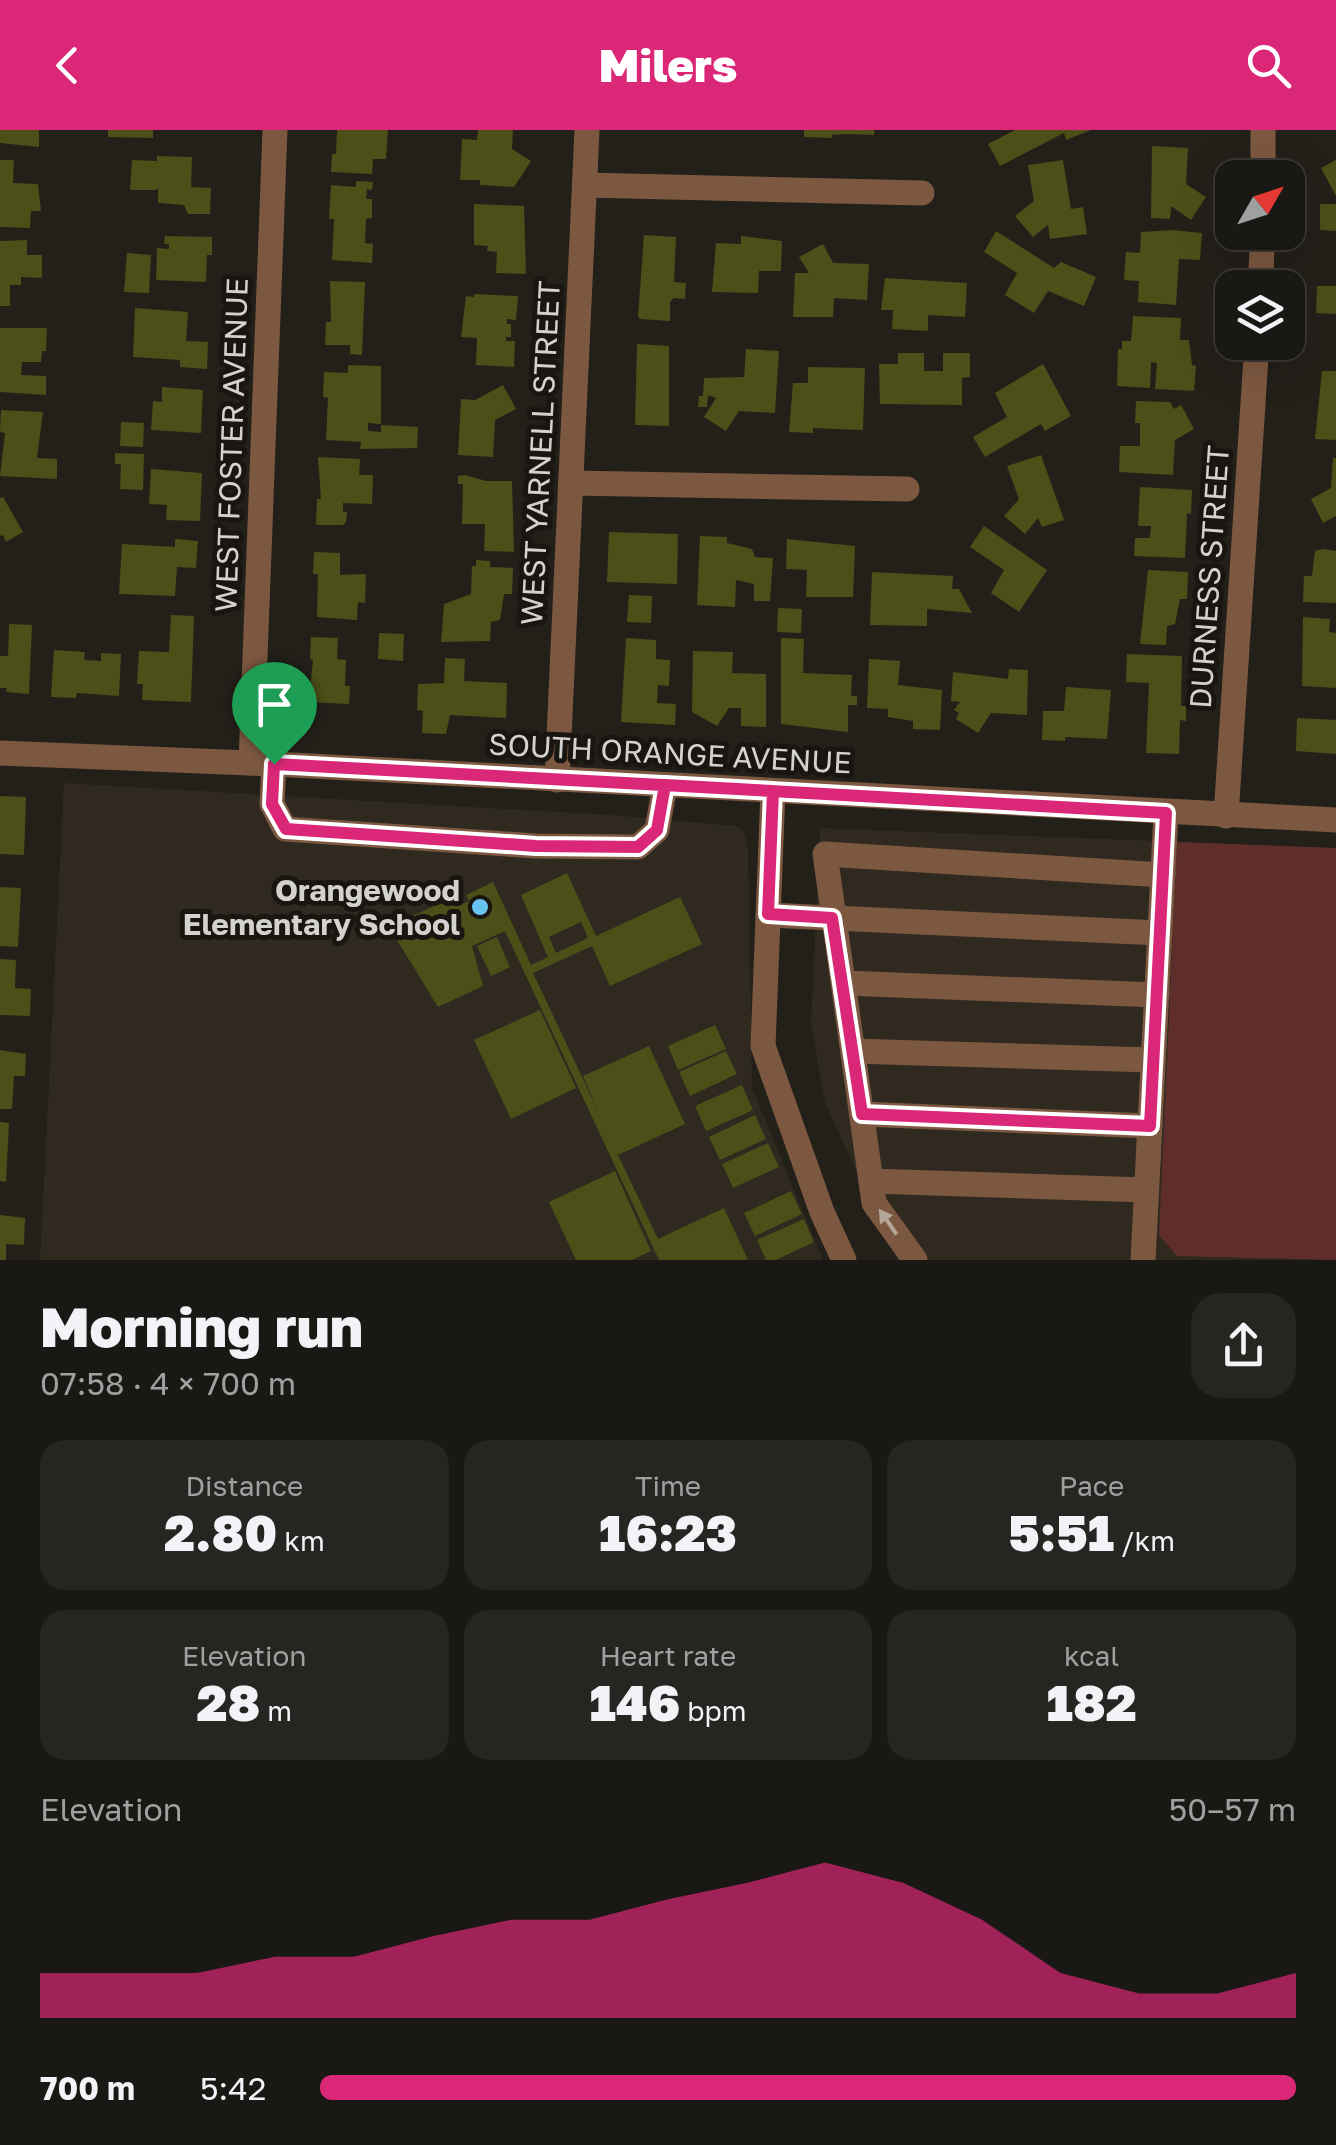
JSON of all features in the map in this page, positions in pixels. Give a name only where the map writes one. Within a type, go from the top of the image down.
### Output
[{"type":"street","name":"WEST FOSTER AVENUE","points":[[275,130],[262,764],[272,804],[286,829],[536,846],[638,847],[657,830],[665,785]]},
{"type":"street","name":"WEST YARNELL STREET","points":[[557,780],[587,130]]},
{"type":"street","points":[[1263,130],[1263,160]]},
{"type":"street","points":[[585,185],[922,194]]},
{"type":"street","name":"DURNESS STREET","points":[[1226,816],[1256,360]]},
{"type":"street","points":[[571,484],[907,489]]},
{"type":"street","name":"SOUTH ORANGE AVENUE","points":[[0,753],[1336,820]]},
{"type":"street","points":[[773,791],[763,1046],[822,1212],[844,1260]]},
{"type":"street","points":[[1143,1260],[1166,813]]},
{"type":"street","points":[[915,1260],[874,1202],[825,854],[1163,874]]},
{"type":"street","points":[[768,914],[1160,933]]},
{"type":"street","points":[[844,983],[1157,994]]},
{"type":"street","points":[[853,1050],[1153,1060]]},
{"type":"street","points":[[862,1114],[1150,1126]]},
{"type":"street","points":[[871,1181],[1146,1190]]},
{"type":"shaded area","points":[[64,783],[736,826],[744,832],[748,845],[752,1088],[823,1260],[40,1260]]},
{"type":"shaded area","points":[[820,828],[1336,848],[1336,1260],[897,1260],[825,1103],[811,1024]]},
{"type":"shaded area","points":[[1177,842],[1336,848],[1336,1260],[1177,1256],[1159,1235]]},
{"type":"building","points":[[0,130],[39,130],[39,147],[0,143]]},
{"type":"building","points":[[108,130],[153,130],[153,138],[108,137]]},
{"type":"building","points":[[337,130],[388,130],[386,159],[373,159],[372,174],[331,172]]},
{"type":"building","points":[[478,130],[513,130],[512,149],[531,161],[514,187],[460,180],[462,139],[477,140]]},
{"type":"building","points":[[804,130],[874,130],[874,135],[804,137]]},
{"type":"building","points":[[1015,130],[1091,130],[1066,140],[1064,133],[1000,166],[988,144]]},
{"type":"building","points":[[1152,146],[1188,148],[1186,184],[1206,197],[1191,220],[1171,206],[1170,219],[1151,218]]},
{"type":"building","points":[[157,156],[192,157],[191,187],[211,188],[210,214],[188,214],[184,205],[158,203],[158,188],[130,190],[132,160],[157,161]]},
{"type":"building","points":[[0,160],[14,160],[13,183],[38,184],[41,211],[31,211],[30,228],[0,227]]},
{"type":"building","points":[[1063,160],[1071,209],[1083,207],[1087,234],[1050,239],[1048,225],[1033,237],[1015,216],[1034,201],[1028,165]]},
{"type":"building","points":[[1336,160],[1336,196],[1321,168]]},
{"type":"building","points":[[356,181],[373,182],[372,190],[367,189],[366,199],[372,199],[372,218],[366,219],[365,243],[373,244],[372,263],[332,260],[331,185],[356,187]]},
{"type":"building","points":[[474,204],[524,206],[526,274],[496,273],[497,252],[487,251],[488,246],[474,245]]},
{"type":"building","points":[[1320,204],[1336,204],[1336,231],[1320,230]]},
{"type":"building","points":[[996,231],[1054,268],[1061,262],[1096,277],[1084,306],[1048,291],[1034,313],[1005,295],[1017,273],[984,252]]},
{"type":"building","points":[[1141,232],[1202,233],[1200,260],[1179,259],[1176,305],[1138,302],[1139,281],[1124,280],[1126,252],[1140,253]]},
{"type":"building","points":[[644,235],[676,237],[674,282],[686,283],[685,299],[674,298],[670,302],[670,321],[638,316]]},
{"type":"building","points":[[165,236],[212,237],[206,282],[156,280],[157,248],[169,249],[169,244],[164,244]]},
{"type":"building","points":[[741,236],[782,241],[781,271],[759,271],[758,293],[712,292],[716,243],[741,244]]},
{"type":"building","points":[[27,240],[27,255],[42,255],[42,278],[21,277],[21,285],[10,285],[10,306],[0,306],[0,241]]},
{"type":"building","points":[[823,244],[833,263],[869,264],[867,300],[834,298],[833,317],[793,317],[795,273],[809,273],[799,257]]},
{"type":"building","points":[[127,253],[151,255],[149,293],[124,292]]},
{"type":"building","points":[[885,278],[967,283],[965,317],[928,315],[928,331],[892,329],[893,310],[881,310]]},
{"type":"building","points":[[330,281],[365,282],[362,355],[350,354],[350,345],[325,345],[326,322],[331,322]]},
{"type":"building","points":[[1317,286],[1336,286],[1336,314],[1316,313]]},
{"type":"building","points":[[466,296],[518,296],[516,320],[507,319],[511,337],[506,337],[506,341],[515,341],[514,367],[476,365],[477,338],[461,337]]},
{"type":"building","points":[[135,308],[188,312],[186,341],[208,342],[207,369],[180,367],[180,360],[133,357]]},
{"type":"building","points":[[1133,316],[1181,318],[1180,340],[1189,340],[1192,365],[1196,366],[1194,391],[1155,389],[1157,363],[1151,362],[1150,388],[1117,386],[1118,349],[1122,349],[1122,341],[1131,341]]},
{"type":"building","points":[[0,328],[47,328],[46,351],[42,351],[41,362],[22,362],[21,375],[46,376],[46,395],[0,392]]},
{"type":"building","points":[[637,344],[669,346],[669,426],[635,425]]},
{"type":"building","points":[[746,349],[779,351],[775,413],[739,411],[726,431],[704,417],[716,398],[708,395],[707,407],[698,407],[699,396],[703,396],[704,378],[744,377]]},
{"type":"building","points":[[898,353],[924,353],[924,371],[943,371],[943,353],[970,353],[970,377],[962,378],[962,405],[880,404],[879,364],[898,364]]},
{"type":"building","points":[[1043,364],[1071,416],[1045,431],[1041,424],[985,457],[973,437],[1007,417],[995,393]]},
{"type":"building","points":[[348,365],[381,366],[381,424],[368,423],[368,431],[381,432],[381,425],[418,427],[417,448],[360,449],[361,442],[326,440],[328,398],[323,397],[324,372],[348,373]]},
{"type":"building","points":[[808,367],[865,368],[863,430],[813,428],[813,433],[789,432],[793,383],[808,383]]},
{"type":"building","points":[[1322,371],[1336,371],[1336,440],[1315,439]]},
{"type":"building","points":[[503,385],[516,409],[495,420],[493,457],[458,455],[461,399],[475,400]]},
{"type":"building","points":[[162,387],[203,390],[201,433],[151,430],[153,401],[162,402]]},
{"type":"building","points":[[1136,401],[1170,402],[1174,409],[1181,405],[1194,429],[1175,440],[1173,475],[1119,472],[1120,446],[1140,446]]},
{"type":"building","points":[[1,410],[43,412],[37,458],[57,459],[57,479],[0,476],[5,433],[0,432]]},
{"type":"building","points":[[121,422],[144,423],[143,447],[120,446]]},
{"type":"building","points":[[115,453],[144,454],[143,490],[120,489],[121,464],[115,464]]},
{"type":"building","points":[[1041,455],[1064,520],[1042,527],[1038,518],[1025,534],[1004,516],[1019,499],[1007,466]]},
{"type":"building","points":[[318,457],[360,459],[359,475],[373,475],[372,504],[343,503],[343,512],[347,512],[343,525],[316,525],[317,499],[321,499]]},
{"type":"building","points":[[1333,458],[1336,516],[1323,523],[1311,499],[1331,488]]},
{"type":"building","points":[[151,469],[202,473],[200,521],[166,520],[167,505],[149,504]]},
{"type":"building","points":[[458,476],[486,481],[512,481],[514,552],[484,551],[485,524],[462,524],[463,484],[458,484]]},
{"type":"building","points":[[1140,487],[1192,490],[1185,558],[1134,556],[1135,538],[1150,538],[1151,526],[1138,526]]},
{"type":"building","points":[[3,497],[23,532],[6,542],[0,536]]},
{"type":"building","points":[[984,526],[1047,570],[1019,612],[991,593],[1004,570],[970,547]]},
{"type":"building","points":[[609,532],[678,534],[677,584],[607,582]]},
{"type":"building","points":[[700,536],[727,537],[727,543],[752,549],[755,557],[773,558],[770,601],[754,601],[754,584],[736,580],[735,607],[697,605]]},
{"type":"building","points":[[175,539],[198,541],[196,568],[177,567],[175,596],[119,594],[122,544],[175,547]]},
{"type":"building","points":[[787,539],[855,546],[853,597],[806,597],[807,570],[786,569]]},
{"type":"building","points":[[1315,551],[1336,551],[1336,603],[1303,602],[1304,576],[1312,576]]},
{"type":"building","points":[[314,552],[340,553],[340,575],[366,574],[365,603],[358,602],[357,620],[317,617]]},
{"type":"building","points":[[476,560],[490,561],[490,567],[513,568],[512,594],[504,594],[500,620],[491,622],[490,641],[441,642],[444,604],[471,594],[472,566],[476,566]]},
{"type":"building","points":[[1148,570],[1188,572],[1187,599],[1180,599],[1175,624],[1167,626],[1166,645],[1140,644]]},
{"type":"building","points":[[872,572],[953,576],[952,589],[959,589],[972,613],[927,609],[927,626],[870,625]]},
{"type":"building","points":[[629,595],[652,596],[651,623],[627,622]]},
{"type":"building","points":[[778,608],[802,609],[801,633],[777,632]]},
{"type":"building","points":[[171,615],[194,616],[191,702],[142,700],[143,684],[137,684],[139,651],[169,652]]},
{"type":"building","points":[[1303,617],[1330,619],[1329,632],[1336,633],[1336,688],[1302,686]]},
{"type":"building","points":[[9,624],[32,625],[29,694],[0,688],[0,656],[8,656]]},
{"type":"building","points":[[379,633],[404,634],[403,661],[378,659]]},
{"type":"building","points":[[311,637],[338,638],[337,659],[346,660],[349,704],[309,702]]},
{"type":"building","points":[[626,638],[656,640],[656,659],[670,660],[669,686],[658,685],[657,703],[676,704],[675,725],[621,722]]},
{"type":"building","points":[[781,638],[804,639],[803,673],[852,675],[851,696],[857,696],[857,705],[848,705],[848,732],[781,724]]},
{"type":"building","points":[[54,650],[85,652],[84,660],[101,661],[101,653],[121,654],[119,696],[77,693],[76,698],[51,697]]},
{"type":"building","points":[[693,651],[733,652],[732,673],[766,674],[766,727],[741,726],[741,708],[729,708],[717,726],[692,712]]},
{"type":"building","points":[[1127,654],[1182,656],[1181,706],[1186,706],[1186,721],[1180,720],[1179,754],[1146,753],[1149,683],[1126,682]]},
{"type":"building","points":[[445,658],[465,659],[464,681],[507,683],[506,718],[450,715],[446,734],[422,733],[423,711],[417,710],[418,684],[444,683]]},
{"type":"building","points":[[869,659],[900,661],[898,685],[942,690],[940,730],[913,729],[913,721],[888,717],[888,709],[867,708]]},
{"type":"building","points":[[1009,669],[1028,670],[1027,715],[991,713],[978,733],[956,719],[959,713],[954,710],[960,702],[951,701],[953,672],[1008,679]]},
{"type":"building","points":[[1066,687],[1111,690],[1107,739],[1042,740],[1043,711],[1064,711]]},
{"type":"building","points":[[1297,718],[1336,720],[1336,754],[1296,751]]},
{"type":"building","points":[[0,796],[26,797],[24,855],[0,854]]},
{"type":"building","points":[[567,873],[596,936],[680,897],[702,944],[610,986],[592,946],[533,973],[600,1115],[583,1076],[649,1046],[685,1124],[618,1155],[658,1239],[724,1208],[748,1260],[659,1260],[505,931],[472,946],[483,986],[438,1007],[389,927],[455,896],[460,905],[469,901],[466,895],[493,882],[531,965],[548,957],[521,895]],"holes":[[[581,922],[588,938],[556,953],[549,937]]]},
{"type":"building","points":[[0,887],[21,888],[18,947],[0,946]]},
{"type":"building","points":[[497,937],[510,967],[491,976],[477,946]]},
{"type":"building","points":[[0,959],[16,960],[15,988],[31,989],[30,1016],[0,1015]]},
{"type":"building","points":[[540,1010],[576,1088],[511,1119],[474,1040]]},
{"type":"building","points":[[715,1025],[726,1049],[678,1070],[668,1046]]},
{"type":"building","points":[[0,1050],[26,1054],[25,1076],[14,1076],[12,1109],[0,1109]]},
{"type":"building","points":[[726,1051],[737,1074],[690,1096],[679,1072]]},
{"type":"building","points":[[742,1085],[753,1110],[706,1131],[695,1106]]},
{"type":"building","points":[[755,1115],[766,1139],[720,1160],[709,1137]]},
{"type":"building","points":[[0,1122],[9,1123],[6,1182],[0,1181]]},
{"type":"building","points":[[768,1143],[779,1167],[733,1188],[722,1164]]},
{"type":"building","points":[[615,1171],[651,1251],[632,1260],[576,1260],[549,1202]]},
{"type":"building","points":[[791,1191],[802,1214],[755,1236],[744,1213]]},
{"type":"building","points":[[0,1215],[25,1218],[24,1245],[6,1244],[6,1260],[0,1260]]},
{"type":"building","points":[[804,1219],[814,1242],[776,1260],[766,1260],[757,1240]]},
{"type":"place","name":"Orangewood Elementary School","points":[[480,907]]},
{"type":"route","points":[[274,764],[272,804],[286,829],[536,846],[638,847],[657,830],[665,785],[773,791],[768,914],[832,918],[862,1114],[1150,1126],[1166,813],[773,791],[665,785],[274,764]]}]
